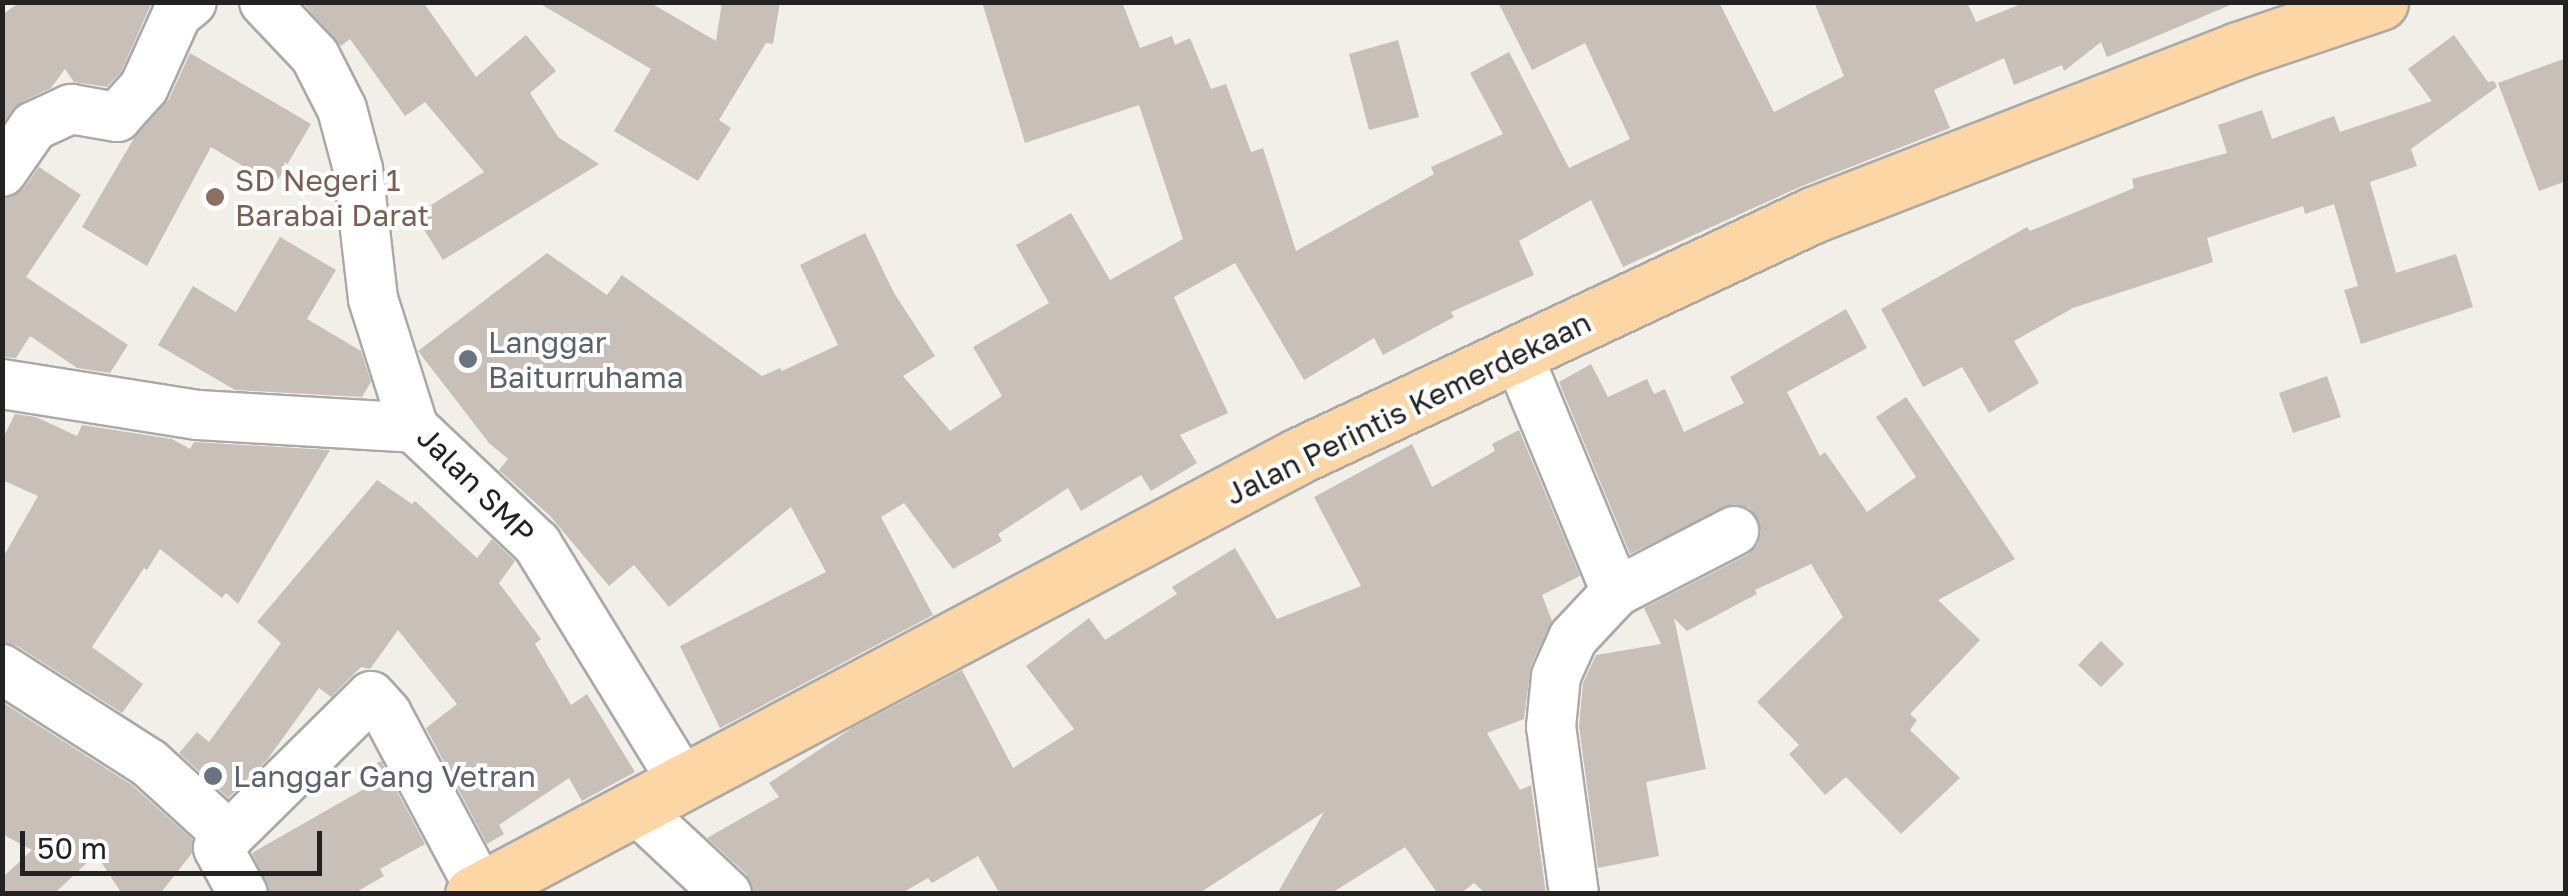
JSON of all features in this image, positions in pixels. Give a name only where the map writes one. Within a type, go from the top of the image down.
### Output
[{"type":"main road","name":"Jalan Perintis Kemerdekaan","points":[[476,892],[1298,456],[1813,215],[2238,50],[2380,2]]},
{"type":"street","points":[[2,172],[34,126],[71,109],[117,117],[144,87],[177,14],[192,2]]},
{"type":"street","name":"Jalan SMP","points":[[264,2],[315,56],[342,108],[358,169],[373,299],[414,428],[537,544],[684,784]]},
{"type":"street","points":[[1518,353],[1616,592]]},
{"type":"street","points":[[2,384],[198,416],[414,428]]},
{"type":"street","points":[[1574,894],[1551,728],[1556,676],[1573,638],[1616,592],[1734,532]]},
{"type":"street","points":[[3,672],[149,764],[229,836]]},
{"type":"street","points":[[243,894],[218,848],[371,696],[404,745],[476,892]]},
{"type":"street","points":[[635,808],[728,894]]},
{"type":"building","points":[[20,2],[152,2],[121,72],[107,87],[74,82],[65,69],[51,88],[22,102],[2,123],[2,15]]},
{"type":"building","points":[[302,2],[423,2],[476,77],[526,35],[556,71],[530,93],[558,137],[599,164],[443,260],[415,215],[484,172],[425,102],[405,116],[350,39],[341,46]]},
{"type":"building","points":[[537,2],[649,2],[716,41],[722,2],[780,2],[773,44],[766,43],[719,120],[731,128],[698,181],[614,131],[651,69]]},
{"type":"building","points":[[982,2],[1122,2],[1140,48],[1172,36],[1175,45],[1190,38],[1211,89],[1226,84],[1251,152],[1263,148],[1296,251],[1434,174],[1431,167],[1503,134],[1470,73],[1509,52],[1569,168],[1630,139],[1585,43],[1532,70],[1498,2],[1719,2],[1774,112],[1844,76],[1814,2],[1967,2],[1976,22],[2026,2],[2235,3],[2107,57],[2101,42],[2064,71],[2062,65],[2014,85],[2004,58],[1934,90],[1950,128],[1802,186],[1623,267],[1591,200],[1519,241],[1534,275],[1451,312],[1454,317],[1383,355],[1374,338],[1304,380],[1235,263],[1174,297],[1228,413],[1180,435],[1197,463],[1151,491],[1141,475],[1081,511],[1068,488],[998,534],[1002,541],[953,569],[904,503],[881,517],[933,615],[720,728],[680,646],[826,572],[791,507],[669,607],[634,565],[609,586],[550,516],[499,470],[508,459],[489,443],[418,351],[547,253],[607,295],[622,275],[762,376],[780,368],[782,371],[838,345],[800,265],[865,233],[894,293],[935,356],[903,376],[950,431],[1002,396],[973,347],[1049,303],[1016,245],[1071,213],[1110,280],[1183,239],[1139,105],[1025,143]]},
{"type":"building","points":[[2454,35],[2488,82],[2494,81],[2497,87],[2411,149],[2417,166],[2370,182],[2396,273],[2456,254],[2473,307],[2361,344],[2344,290],[2358,286],[2334,204],[2305,214],[2303,206],[2207,238],[2213,262],[2073,308],[2014,341],[2039,383],[1989,413],[1962,367],[1923,387],[1881,309],[2027,227],[2030,231],[2134,188],[2132,179],[2227,153],[2218,125],[2262,110],[2272,139],[2334,116],[2340,132],[2432,101],[2408,69]]},
{"type":"building","points":[[1398,40],[1419,117],[1369,130],[1349,54]]},
{"type":"building","points":[[190,53],[311,124],[275,185],[211,147],[147,266],[82,227],[134,138],[169,99]]},
{"type":"building","points":[[2566,58],[2566,181],[2539,191],[2498,83]]},
{"type":"building","points":[[39,167],[81,195],[26,277],[128,345],[110,373],[77,368],[30,336],[16,358],[2,357],[2,199],[24,188]]},
{"type":"building","points":[[280,237],[336,270],[307,319],[361,351],[371,382],[362,397],[235,390],[158,345],[193,286],[236,312]]},
{"type":"building","points":[[1846,309],[1867,348],[1787,392],[1820,456],[1825,452],[1867,512],[1916,477],[1876,417],[1906,397],[2015,559],[1938,600],[1980,640],[1910,714],[1917,720],[1910,730],[1960,778],[1901,834],[1846,777],[1825,795],[1789,754],[1799,745],[1757,702],[1843,617],[1811,564],[1755,590],[1757,594],[1687,631],[1674,618],[1706,769],[1646,782],[1659,856],[1598,868],[1579,726],[1583,683],[1596,655],[1661,644],[1644,608],[1747,555],[1758,545],[1761,531],[1750,508],[1734,504],[1630,554],[1559,382],[1591,364],[1608,397],[1647,379],[1654,394],[1665,389],[1684,432],[1744,403],[1730,377]]},
{"type":"building","points":[[2327,376],[2341,417],[2293,433],[2279,393]]},
{"type":"building","points":[[15,414],[36,417],[77,436],[82,425],[172,439],[190,449],[194,442],[330,450],[238,604],[226,593],[222,598],[160,549],[147,570],[144,568],[92,647],[143,684],[122,713],[17,646],[2,642],[2,559],[38,496],[2,480],[2,440]]},
{"type":"building","points":[[1519,430],[1580,576],[1542,595],[1552,621],[1531,665],[1524,719],[1487,733],[1520,790],[1531,785],[1546,894],[1486,894],[1474,883],[1460,894],[1438,894],[1405,847],[1330,894],[1277,894],[1324,812],[1198,894],[1000,894],[978,856],[932,883],[928,878],[900,894],[754,894],[746,874],[707,838],[779,797],[769,783],[852,728],[962,670],[1013,768],[1074,729],[1026,666],[1089,618],[1105,640],[1177,594],[1172,587],[1235,548],[1277,619],[1361,586],[1314,497],[1412,444],[1432,487],[1495,451],[1492,444]]},
{"type":"building","points":[[377,480],[412,504],[415,501],[477,558],[492,539],[515,561],[499,583],[541,639],[535,644],[571,705],[587,694],[635,772],[582,801],[569,778],[499,825],[504,834],[487,844],[426,728],[457,704],[398,630],[370,669],[361,667],[331,697],[319,688],[267,760],[228,798],[179,753],[197,732],[209,742],[281,643],[257,622]]},
{"type":"building","points":[[2101,641],[2124,664],[2101,687],[2078,665]]},
{"type":"building","points":[[2,702],[132,785],[193,840],[192,853],[160,894],[122,894],[96,854],[54,894],[2,894],[2,878],[32,850],[2,834]]},
{"type":"building","points":[[381,761],[425,844],[380,869],[384,876],[353,894],[270,894],[252,853],[371,785],[363,771]]},
{"type":"place","name":"SD Negeri 1 Barabai Darat","points":[[215,197]]},
{"type":"place","name":"Langgar Baiturruhama","points":[[468,359]]},
{"type":"place","name":"Langgar Gang Vetran","points":[[213,776]]}]
